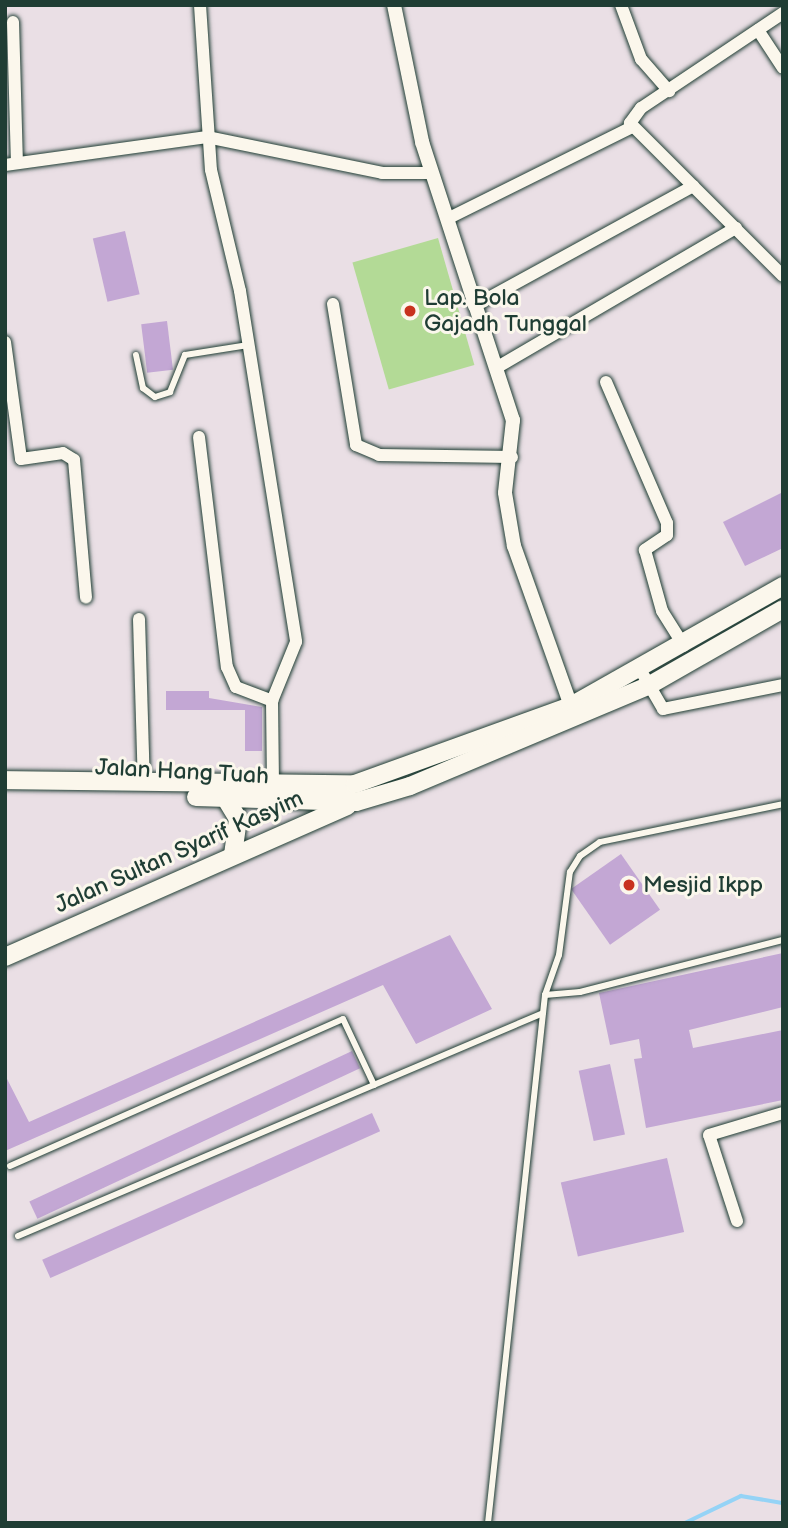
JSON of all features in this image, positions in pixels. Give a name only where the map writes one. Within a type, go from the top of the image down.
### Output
[{"type":"main road","points":[[644,678],[684,646],[783,586]]},
{"type":"main road","points":[[355,783],[356,802],[410,786],[644,678],[783,609]]},
{"type":"main road","name":"Jalan Hang Tuah","points":[[5,780],[273,788],[355,783],[644,678]]},
{"type":"main road","name":"Jalan Hang Tuah","points":[[5,792],[356,802]]},
{"type":"main road","points":[[226,799],[238,819],[233,853]]},
{"type":"main road","name":"Jalan Sultan Syarif Kasyim","points":[[5,957],[233,853],[356,802]]},
{"type":"street","points":[[200,5],[207,137],[248,345],[296,642],[272,701],[273,788]]},
{"type":"street","points":[[394,5],[432,173],[513,420],[508,522],[571,706]]},
{"type":"street","points":[[621,5],[641,59],[669,91]]},
{"type":"street","points":[[632,127],[635,113],[783,13]]},
{"type":"street","points":[[13,22],[11,164],[207,137],[299,151],[382,173],[432,173]]},
{"type":"street","points":[[758,30],[783,68]]},
{"type":"street","points":[[447,219],[632,127]]},
{"type":"street","points":[[632,127],[783,276]]},
{"type":"street","points":[[474,306],[693,186]]},
{"type":"street","points":[[496,368],[736,228]]},
{"type":"street","points":[[333,304],[347,420],[358,446],[379,455],[512,457]]},
{"type":"street","points":[[5,342],[22,460],[63,453],[74,460],[86,597]]},
{"type":"street","points":[[606,382],[667,523],[667,535],[645,550],[659,604],[684,646]]},
{"type":"street","points":[[199,438],[227,667],[236,687],[272,701]]},
{"type":"street","points":[[139,619],[144,784]]},
{"type":"street","points":[[644,678],[655,704],[664,709],[783,685]]},
{"type":"street","points":[[737,1221],[709,1135],[783,1113]]},
{"type":"lane","points":[[136,355],[143,388],[155,397],[170,392],[186,355],[248,345]]},
{"type":"lane","points":[[488,1523],[544,995],[559,955],[562,905],[580,856],[600,842],[783,804]]},
{"type":"lane","points":[[544,995],[580,992],[783,940]]},
{"type":"lane","points":[[18,1236],[543,1013]]},
{"type":"lane","points":[[10,1166],[343,1019],[374,1085]]},
{"type":"green space","name":"Lap. Bola Gajadh Tunggal","points":[[438,238],[474,365],[389,389],[352,263]]},
{"type":"building","points":[[125,231],[140,294],[107,302],[93,238]]},
{"type":"building","points":[[167,321],[173,370],[147,373],[141,324]]},
{"type":"building","points":[[783,492],[783,548],[745,566],[723,522]]},
{"type":"building","points":[[166,691],[209,691],[209,698],[262,707],[262,751],[245,751],[245,710],[166,710]]},
{"type":"building","points":[[621,854],[660,910],[610,945],[571,889]]},
{"type":"building","points":[[450,935],[492,1009],[416,1044],[383,985],[5,1151],[5,1075],[29,1122]]},
{"type":"building","points":[[783,953],[783,1007],[689,1030],[693,1048],[783,1030],[783,1100],[646,1128],[634,1059],[642,1058],[639,1039],[610,1045],[599,993]]},
{"type":"building","points":[[352,1051],[360,1068],[37,1219],[29,1201]]},
{"type":"building","points":[[610,1064],[625,1134],[594,1141],[579,1071]]},
{"type":"building","points":[[372,1113],[380,1131],[50,1278],[42,1260]]},
{"type":"building","points":[[667,1158],[684,1232],[578,1257],[561,1183]]},
{"type":"waterway","points":[[685,1523],[741,1496],[783,1503]]},
{"type":"place","name":"Lap. Bola Gajadh Tunggal","points":[[410,311]]},
{"type":"place","name":"Mesjid Ikpp","points":[[629,885]]}]
